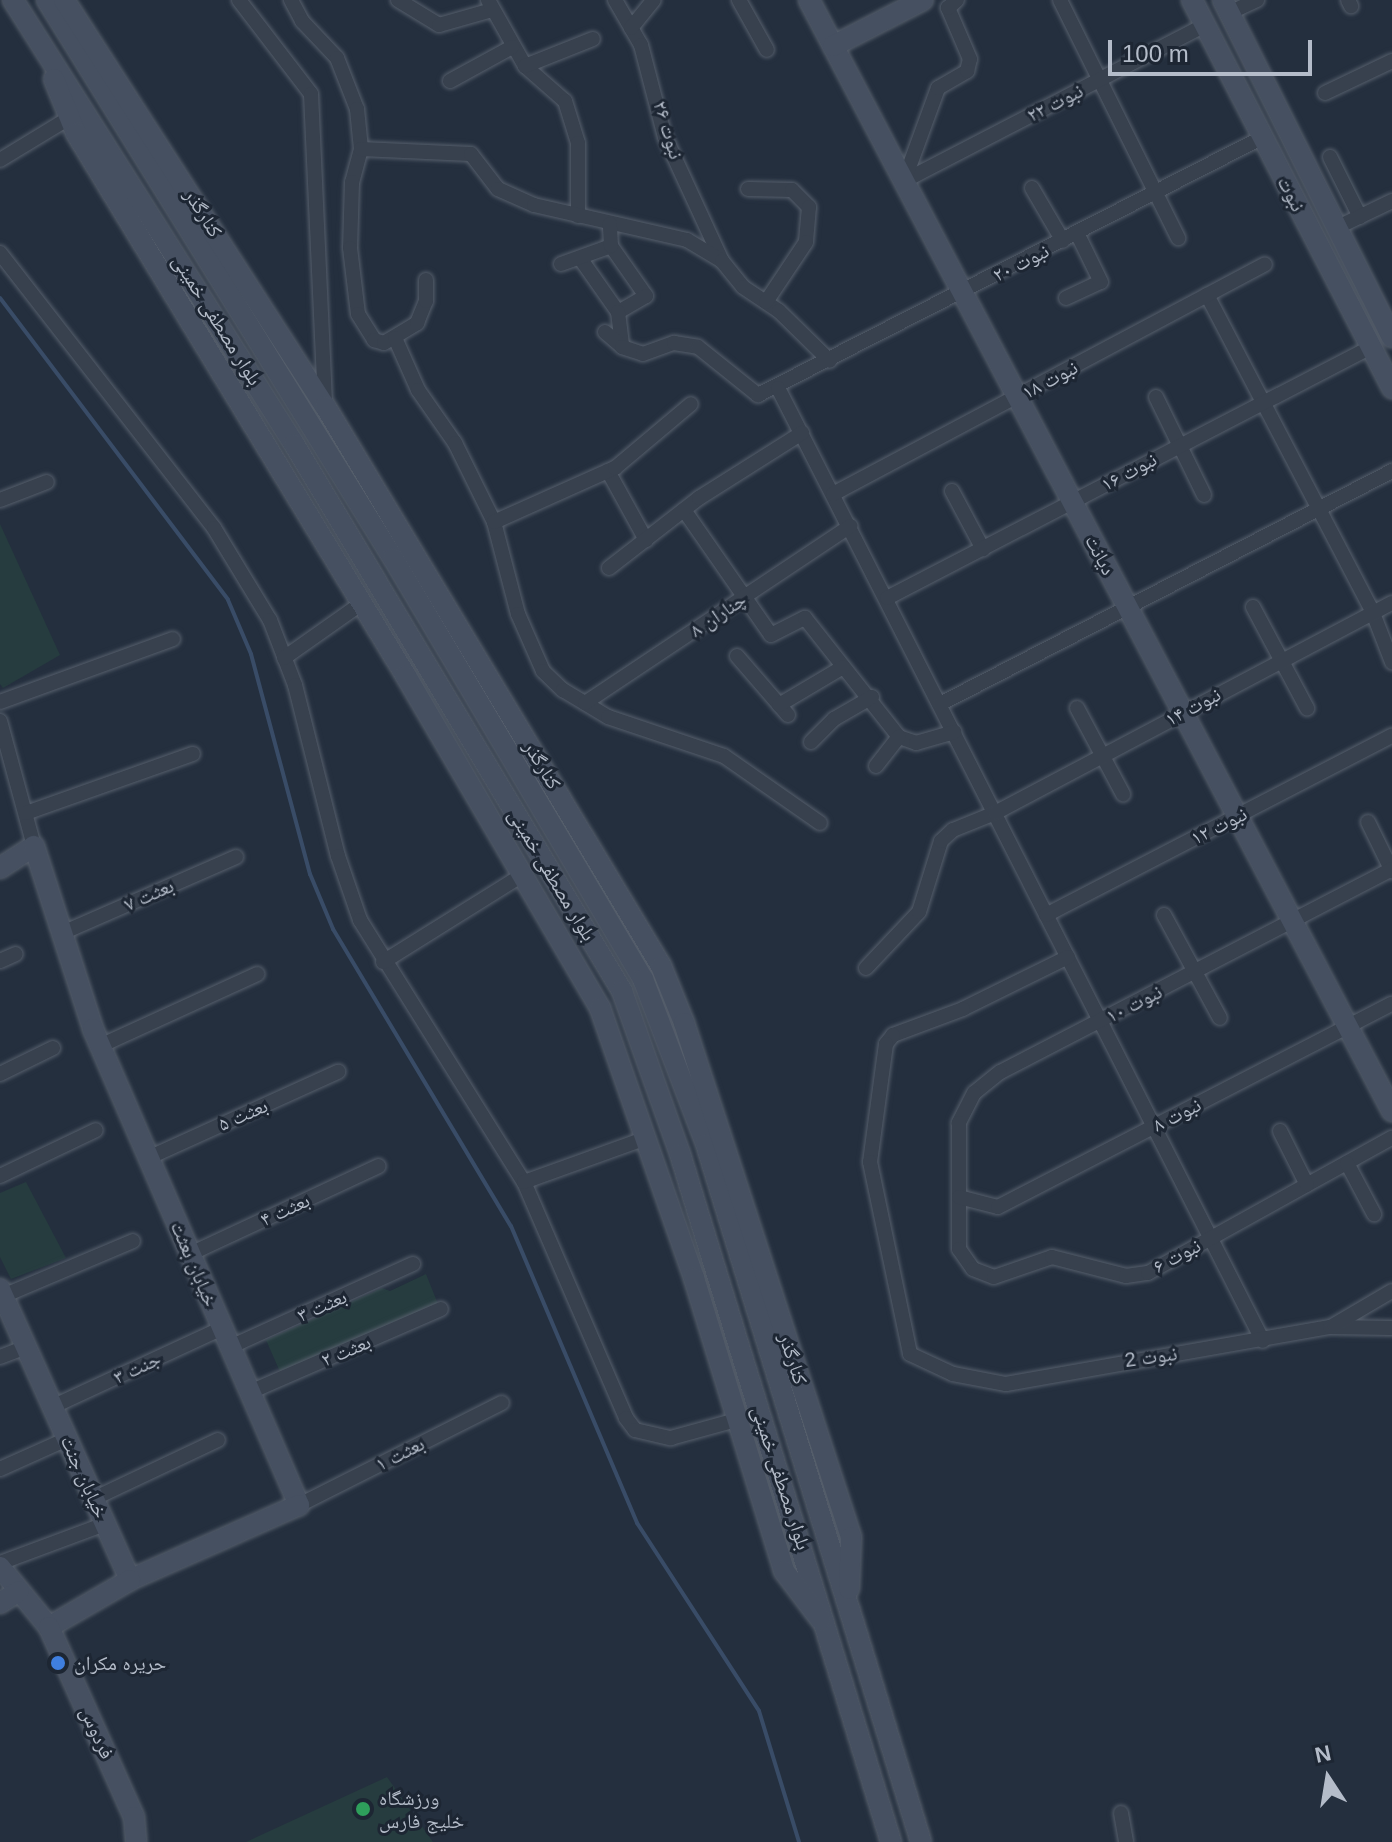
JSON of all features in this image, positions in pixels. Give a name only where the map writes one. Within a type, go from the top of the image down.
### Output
[{"type":"street","name":"بلوار مصطفی خمینی","points":[[13,0],[294,444],[622,991],[680,1154],[831,1634],[891,1842]]},
{"type":"street","name":"بلوار مصطفی خمینی","points":[[47,0],[393,558],[643,979],[706,1144],[921,1842]]},
{"type":"street","points":[[239,0],[311,94],[325,406]]},
{"type":"street","points":[[291,0],[302,21],[337,58],[357,109],[361,149],[352,182],[350,248],[361,324],[374,340],[395,338],[417,323],[426,301],[426,280]]},
{"type":"street","points":[[398,0],[439,25],[490,5],[525,66],[565,101],[578,143],[578,216]]},
{"type":"street","name":"نبوت ۲۶","points":[[615,0],[631,28],[655,87],[665,137],[722,261]]},
{"type":"street","points":[[631,28],[654,0]]},
{"type":"street","points":[[739,0],[767,50]]},
{"type":"street","name":"دیانت","points":[[809,0],[1392,1111]]},
{"type":"street","points":[[833,46],[923,0]]},
{"type":"street","points":[[904,181],[938,88],[967,71],[970,59],[948,8],[957,0]]},
{"type":"street","points":[[1060,0],[1178,238]]},
{"type":"street","name":"نبوت","points":[[1192,0],[1392,388]]},
{"type":"street","points":[[1205,25],[1226,6],[1257,0]]},
{"type":"street","name":"کنارگذر","points":[[69,1],[325,406],[661,966],[684,1023],[851,1537],[848,1605]]},
{"type":"street","name":"نبوت","points":[[1226,6],[1392,337]]},
{"type":"street","name":"نبوت ۲۲","points":[[904,181],[1205,25]]},
{"type":"street","points":[[525,66],[593,39]]},
{"type":"street","points":[[450,81],[512,47]]},
{"type":"street","points":[[49,56],[69,118],[362,603],[600,1008],[740,1419],[784,1571],[831,1634]]},
{"type":"street","points":[[1325,93],[1392,61]]},
{"type":"street","points":[[0,160],[69,118]]},
{"type":"street","name":"نبوت ۲۰","points":[[778,388],[1263,137]]},
{"type":"street","points":[[361,149],[471,154],[498,189],[578,216],[687,240],[722,261],[743,287],[766,302],[830,361]]},
{"type":"street","points":[[1330,157],[1360,217]]},
{"type":"street","points":[[1032,188],[1063,241]]},
{"type":"street","points":[[748,189],[792,190],[809,207],[806,242],[766,302]]},
{"type":"street","points":[[1336,228],[1392,201]]},
{"type":"street","points":[[610,224],[611,246],[646,296],[618,312]]},
{"type":"street","points":[[1066,298],[1101,282],[1077,233]]},
{"type":"street","points":[[561,264],[611,246]]},
{"type":"street","points":[[0,253],[214,528],[270,620],[284,658],[338,856],[360,920],[383,962],[524,1182],[635,1430],[671,1438],[740,1419]]},
{"type":"street","points":[[580,258],[618,312],[622,347]]},
{"type":"street","name":"نبوت ۱۸","points":[[833,494],[1265,264]]},
{"type":"street","points":[[1207,295],[1373,613],[1392,662]]},
{"type":"street","points":[[605,332],[622,347],[643,354],[686,343],[698,347],[745,389],[758,395],[778,388],[1263,1341]]},
{"type":"street","points":[[1371,347],[1392,337]]},
{"type":"street","points":[[395,338],[418,390],[455,443],[494,522],[518,614],[543,671],[608,717],[724,756],[820,823]]},
{"type":"street","name":"نبوت ۱۶","points":[[887,598],[1261,401],[1371,347]]},
{"type":"street","points":[[1156,397],[1204,495]]},
{"type":"street","points":[[494,522],[608,471],[691,404]]},
{"type":"street","points":[[609,568],[684,510],[802,433]]},
{"type":"street","points":[[608,471],[646,540]]},
{"type":"street","points":[[940,704],[1392,471]]},
{"type":"street","points":[[0,500],[47,482]]},
{"type":"street","points":[[952,491],[983,549]]},
{"type":"street","points":[[684,510],[747,596],[771,635],[805,618],[843,667],[872,697],[899,737],[916,743],[954,732]]},
{"type":"street","name":"چناران ۸","points":[[585,703],[850,526]]},
{"type":"street","points":[[284,658],[362,603]]},
{"type":"street","name":"نبوت ۱۴","points":[[866,968],[919,912],[941,841],[953,830],[995,813],[1392,603]]},
{"type":"street","points":[[1253,607],[1307,708]]},
{"type":"street","points":[[0,702],[173,639]]},
{"type":"street","points":[[737,656],[784,710],[843,667]]},
{"type":"street","points":[[811,742],[834,719],[872,697]]},
{"type":"street","points":[[1077,708],[1123,794]]},
{"type":"street","points":[[0,721],[34,846],[0,868]]},
{"type":"street","name":"نبوت ۱۲","points":[[1046,915],[1392,736]]},
{"type":"street","points":[[876,766],[899,737]]},
{"type":"street","points":[[26,813],[193,754]]},
{"type":"street","points":[[1368,822],[1392,870]]},
{"type":"street","name":"خیابان بعثت","points":[[34,846],[100,1046],[299,1505]]},
{"type":"street","name":"بعثت ۷","points":[[62,933],[236,857]]},
{"type":"street","name":"نبوت ۱۰","points":[[959,1197],[959,1123],[974,1093],[1000,1072],[1392,870]]},
{"type":"street","points":[[383,962],[522,875]]},
{"type":"street","points":[[1164,915],[1220,1018]]},
{"type":"street","points":[[0,961],[16,954]]},
{"type":"street","name":"نبوت 2","points":[[1068,957],[963,1009],[893,1035],[886,1044],[870,1162],[909,1349],[914,1355],[953,1374],[1006,1384],[1103,1364],[1263,1341],[1330,1327],[1392,1328]]},
{"type":"street","points":[[100,1046],[257,974]]},
{"type":"street","name":"نبوت ۸","points":[[959,1197],[998,1207],[1392,1004]]},
{"type":"street","points":[[0,1074],[53,1048]]},
{"type":"street","name":"بعثت ۵","points":[[148,1158],[338,1072]]},
{"type":"street","points":[[0,1176],[96,1130]]},
{"type":"street","points":[[1280,1131],[1307,1185]]},
{"type":"street","points":[[524,1182],[646,1138]]},
{"type":"street","name":"نبوت ۶","points":[[959,1197],[959,1249],[973,1269],[994,1277],[1052,1257],[1126,1276],[1148,1273],[1392,1138]]},
{"type":"street","points":[[1347,1163],[1374,1214]]},
{"type":"street","name":"بعثت ۴","points":[[190,1254],[379,1166]]},
{"type":"street","points":[[2,1293],[133,1241]]},
{"type":"street","name":"بعثت ۳","points":[[226,1338],[413,1264]]},
{"type":"street","points":[[1330,1327],[1392,1291]]},
{"type":"street","name":"خیابان جنت","points":[[2,1293],[130,1580]]},
{"type":"street","name":"بعثت ۲","points":[[250,1392],[441,1309]]},
{"type":"street","name":"جنت ۳","points":[[52,1407],[226,1338]]},
{"type":"street","points":[[0,1357],[26,1347]]},
{"type":"street","name":"بعثت ۱","points":[[299,1505],[502,1403]]},
{"type":"street","points":[[0,1469],[67,1439]]},
{"type":"street","points":[[93,1499],[218,1440]]},
{"type":"street","points":[[49,1627],[130,1580],[299,1505]]},
{"type":"street","points":[[0,1565],[105,1524]]},
{"type":"street","name":"فردوس","points":[[0,1565],[49,1627],[134,1817],[136,1842]]},
{"type":"street","points":[[0,1603],[19,1591]]},
{"type":"street","points":[[872,1781],[901,1770]]},
{"type":"street","points":[[1121,1813],[1126,1842]]},
{"type":"green space","points":[[0,524],[60,655],[3,688],[0,684]]},
{"type":"green space","points":[[26,1182],[66,1258],[11,1279],[0,1257],[0,1193]]},
{"type":"green space","points":[[426,1274],[438,1304],[281,1374],[266,1340],[382,1288],[390,1291]]},
{"type":"green space","name":"ورزشگاه خلیج فارس","points":[[387,1777],[433,1842],[246,1842]]},
{"type":"waterway","points":[[0,298],[228,600],[251,654],[310,874],[333,929],[511,1226],[637,1523],[759,1711],[799,1842]]},
{"type":"place","name":"حریره مکران","points":[[58,1663]]},
{"type":"place","name":"ورزشگاه خلیج فارس","points":[[363,1809]]}]
